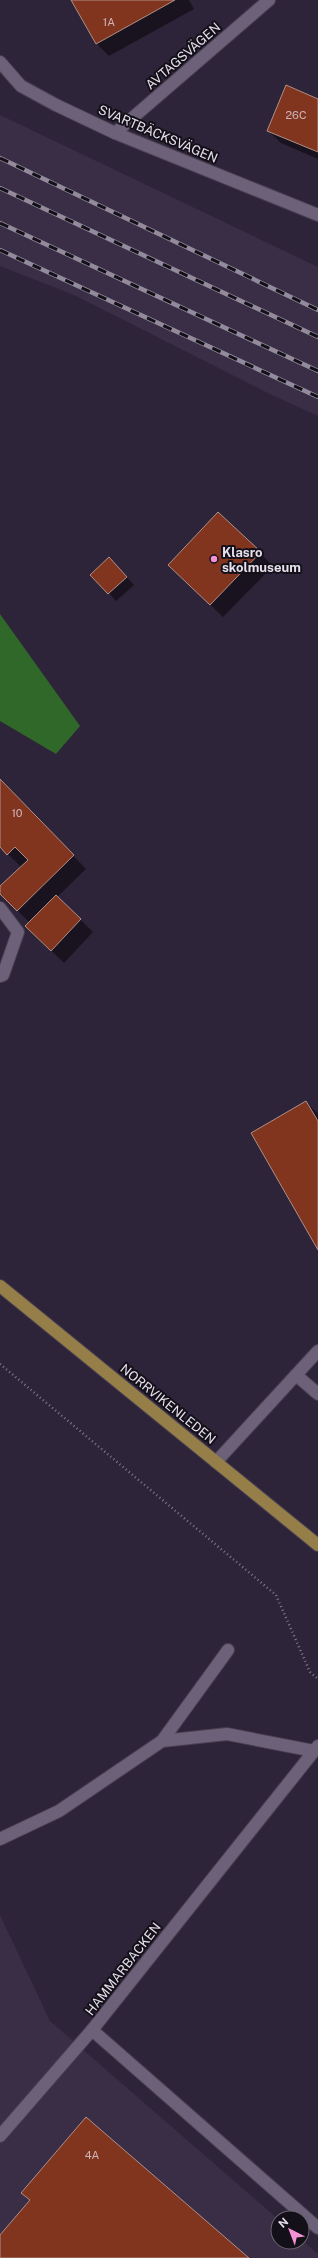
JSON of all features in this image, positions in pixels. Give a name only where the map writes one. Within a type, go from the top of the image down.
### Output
[{"type":"main road","name":"NORRVIKENLEDEN","points":[[0,1286],[318,1544]]},
{"type":"street","name":"AVTAGSVÄGEN","points":[[115,133],[269,0]]},
{"type":"street","name":"SVARTBÄCKSVÄGEN","points":[[0,62],[20,86],[115,133],[318,214]]},
{"type":"street","points":[[0,908],[18,932],[3,975],[0,976]]},
{"type":"street","points":[[216,1462],[318,1351]]},
{"type":"street","points":[[296,1375],[318,1394]]},
{"type":"street","points":[[0,1839],[59,1811],[162,1741],[228,1650]]},
{"type":"street","points":[[162,1741],[227,1734],[316,1748]]},
{"type":"street","name":"HAMMARBACKEN","points":[[316,1748],[92,2030],[318,2228]]},
{"type":"street","points":[[0,2136],[92,2030]]},
{"type":"path","points":[[0,1364],[276,1594],[310,1672],[318,1679]]},
{"type":"shaded area","points":[[0,115],[318,267],[318,416],[274,396],[74,295],[0,266]]},
{"type":"shaded area","points":[[0,1915],[50,2021],[270,2212],[270,2250],[310,2250],[310,2247],[318,2254],[318,2258],[0,2258]]},
{"type":"green space","points":[[0,614],[80,726],[56,754],[0,721]]},
{"type":"building","points":[[71,0],[175,0],[96,44]]},
{"type":"building","points":[[286,85],[318,99],[318,152],[267,131]]},
{"type":"building","name":"Klasro skolmuseum","points":[[218,512],[261,552],[210,605],[168,565]]},
{"type":"building","points":[[109,557],[127,577],[108,594],[90,575]]},
{"type":"building","points":[[0,779],[74,855],[17,911],[0,894],[0,886],[28,860],[15,847],[7,855],[0,847]]},
{"type":"building","points":[[56,895],[81,919],[51,951],[25,926]]},
{"type":"building","points":[[306,1101],[318,1121],[318,1250],[251,1133]]},
{"type":"building","points":[[86,2117],[249,2258],[0,2258],[0,2235],[30,2200],[21,2193]]},
{"type":"railway","points":[[0,158],[318,310]]},
{"type":"railway","points":[[0,188],[318,337]]},
{"type":"railway","points":[[0,223],[318,371]]},
{"type":"railway","points":[[0,250],[318,397]]},
{"type":"place","name":"Klasro skolmuseum","points":[[214,559]]}]
